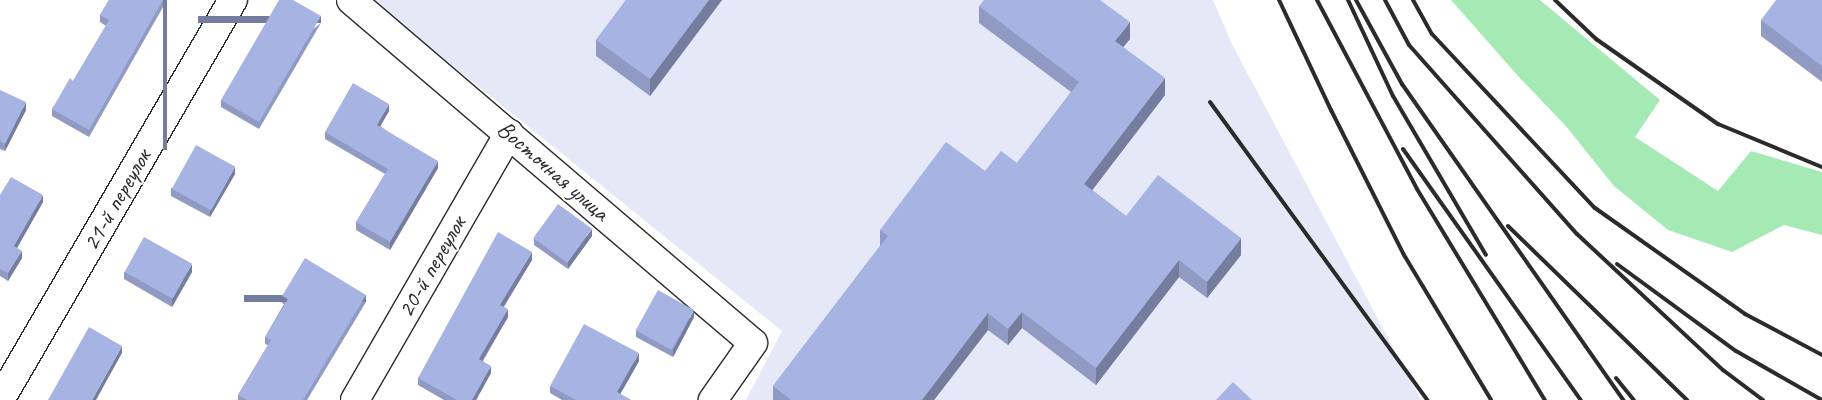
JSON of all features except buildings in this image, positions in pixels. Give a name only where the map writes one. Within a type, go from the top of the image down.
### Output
[{"type":"street","name":"21-й переулок","points":[[0,400],[233,0]]},
{"type":"street","name":"Восточная улица","points":[[351,0],[753,342],[713,400]]},
{"type":"street","name":"20-й переулок","points":[[355,400],[509,133]]},
{"type":"shaded area","points":[[371,0],[1213,0],[1233,46],[1421,400],[746,400],[782,331]]},
{"type":"green space","points":[[1451,0],[1540,0],[1660,100],[1635,137],[1718,191],[1751,151],[1822,172],[1822,235],[1784,225],[1732,252],[1668,230],[1614,186],[1565,125],[1518,76]]},
{"type":"railway","points":[[1279,0],[1331,110],[1404,255],[1491,400]]},
{"type":"railway","points":[[1317,0],[1417,189],[1545,400]]},
{"type":"railway","points":[[1348,0],[1393,96],[1486,255]]},
{"type":"railway","points":[[1356,0],[1402,84],[1623,400]]},
{"type":"railway","points":[[1385,0],[1409,45],[1577,234],[1723,370],[1763,400]]},
{"type":"railway","points":[[1413,0],[1432,34],[1595,208],[1745,314],[1822,355]]},
{"type":"railway","points":[[1555,0],[1596,39],[1718,124],[1822,167]]},
{"type":"railway","points":[[1210,102],[1427,400]]},
{"type":"railway","points":[[1403,149],[1581,400]]},
{"type":"railway","points":[[1508,226],[1687,400]]},
{"type":"railway","points":[[1617,264],[1736,351],[1822,400]]},
{"type":"railway","points":[[1616,378],[1634,400]]}]
